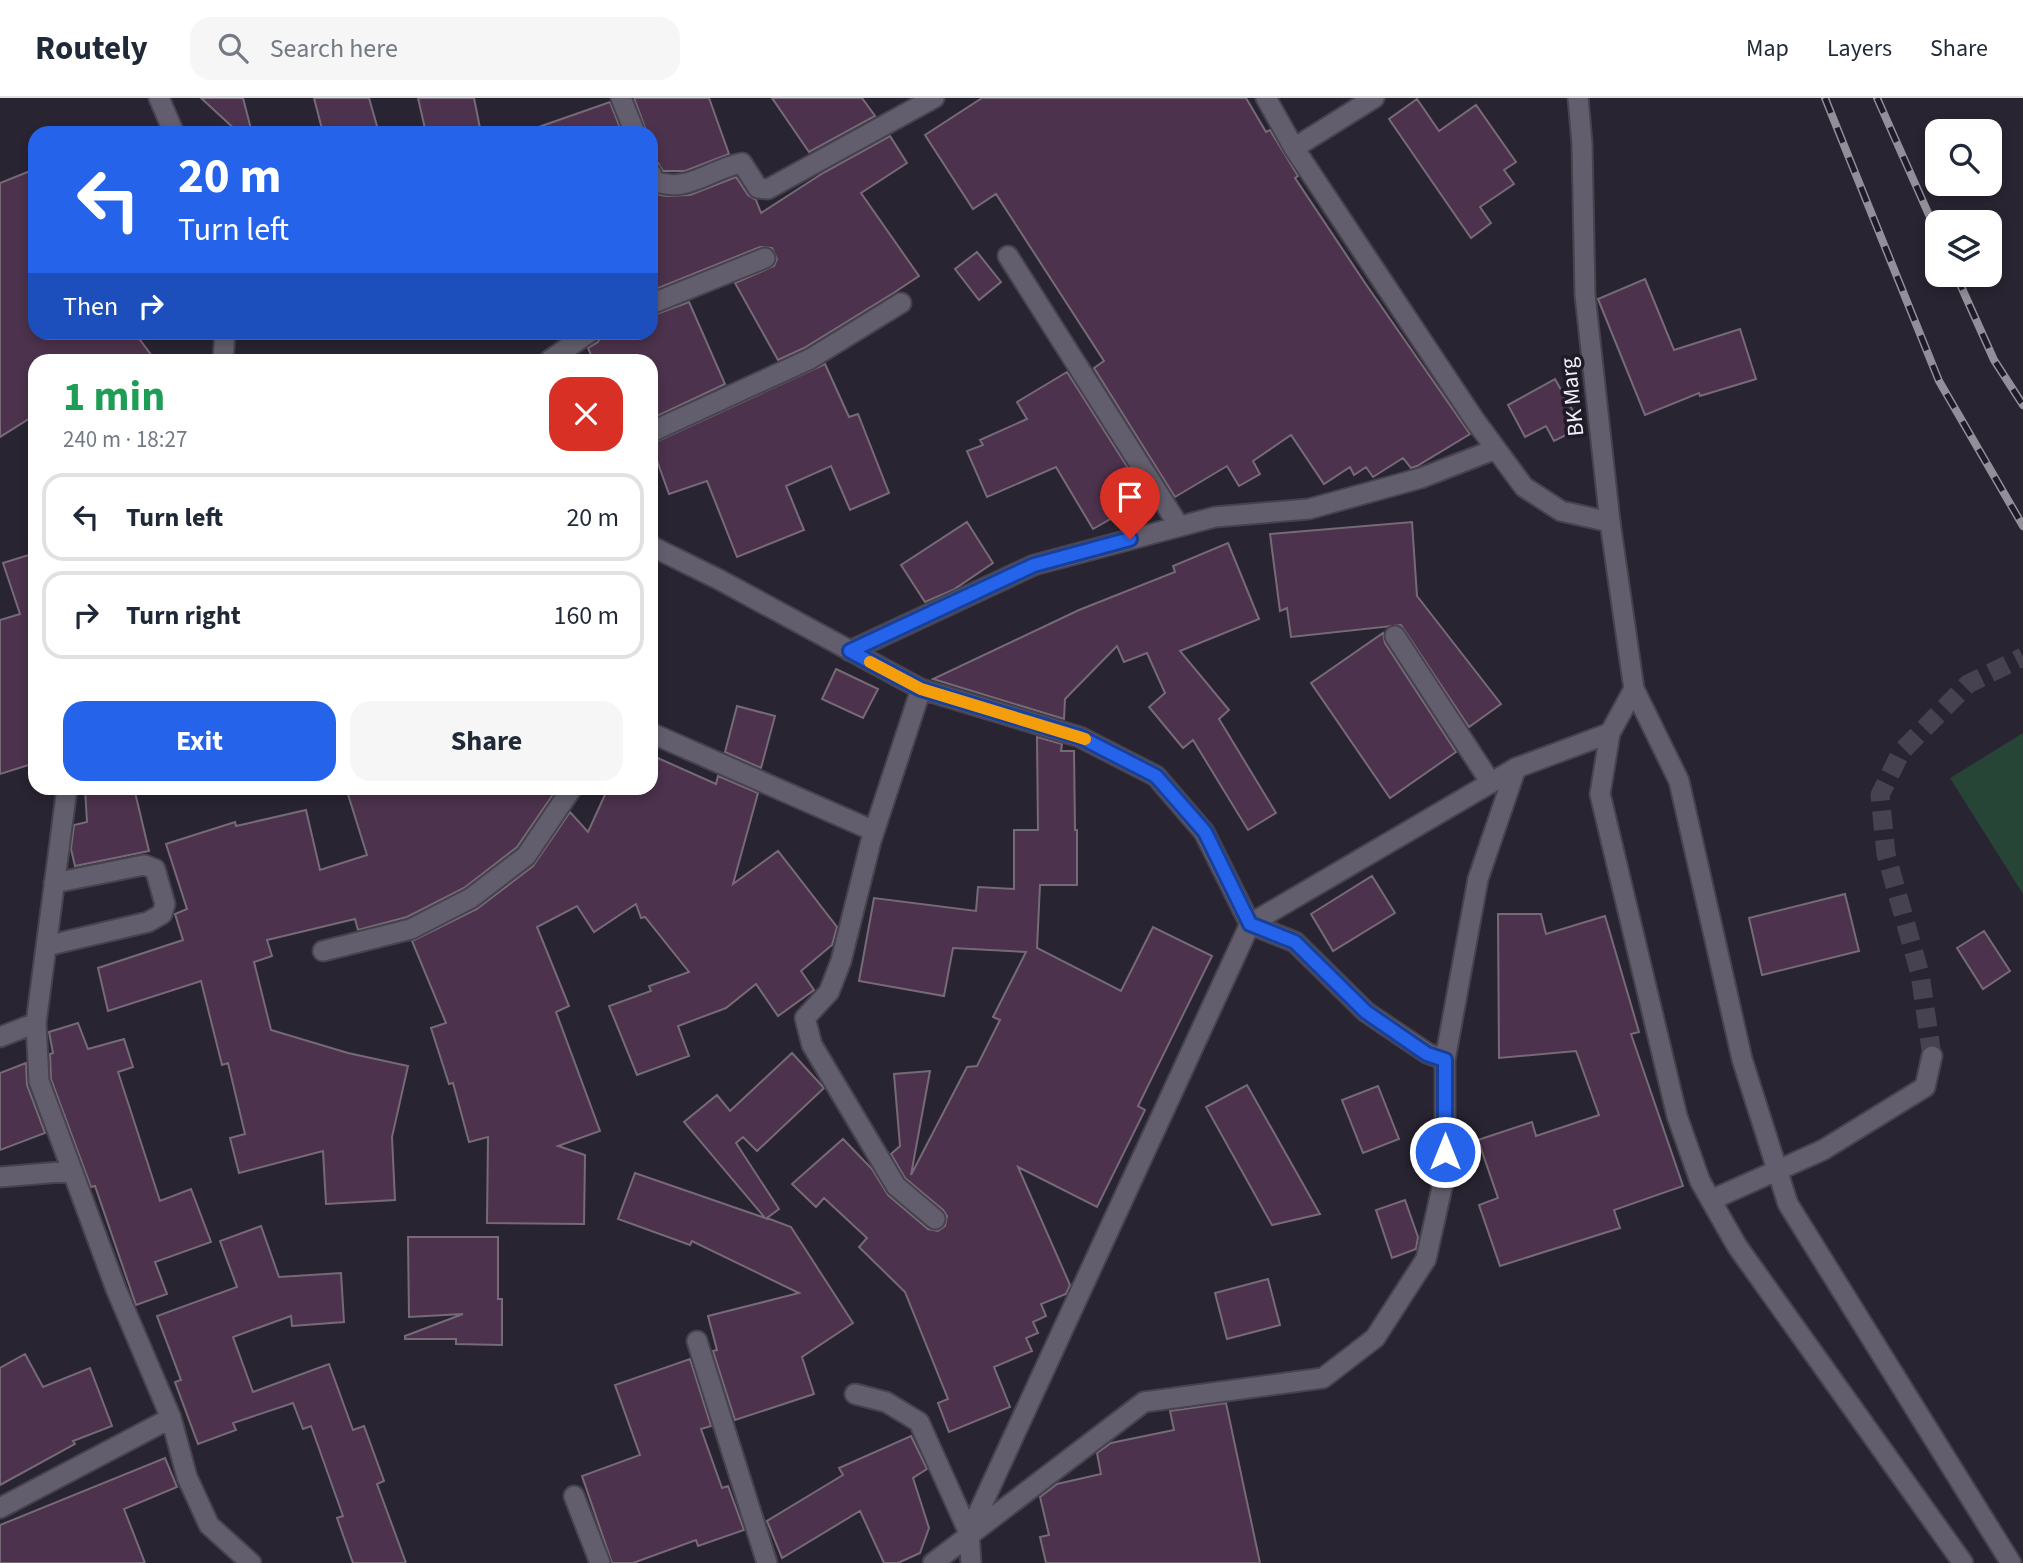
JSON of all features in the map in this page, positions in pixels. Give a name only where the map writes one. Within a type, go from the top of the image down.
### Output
[{"type":"street","points":[[159,98],[171,126]]},
{"type":"street","points":[[621,98],[632,126]]},
{"type":"street","points":[[658,183],[669,187],[685,185],[742,163],[758,188],[768,190],[934,98]]},
{"type":"street","points":[[1266,98],[1294,148],[1524,487],[1561,511],[1610,522]]},
{"type":"street","points":[[1294,148],[1374,98]]},
{"type":"street","name":"BK Marg","points":[[1578,98],[1582,143],[1585,295],[1610,522],[1634,688],[1679,781],[1742,1059],[1788,1203],[2011,1563]]},
{"type":"street","points":[[1008,256],[1179,526]]},
{"type":"street","points":[[658,301],[765,258]]},
{"type":"street","points":[[658,429],[810,359],[901,303]]},
{"type":"street","points":[[559,354],[579,340]]},
{"type":"street","points":[[850,651],[1034,565],[1215,516],[1309,509],[1420,478],[1496,449]]},
{"type":"street","points":[[658,549],[921,689],[1080,737],[1156,776],[1205,832],[1250,924],[1295,942],[1366,1012],[1427,1054],[1445,1060]]},
{"type":"street","points":[[1395,636],[1491,783]]},
{"type":"street","points":[[1634,688],[1610,733],[1600,794],[1677,1116],[1700,1181],[1737,1245],[1962,1563]]},
{"type":"street","points":[[921,689],[874,831],[841,961],[829,992],[805,1018],[812,1045],[896,1186],[935,1219]]},
{"type":"street","points":[[968,1533],[1250,924],[1516,768],[1610,733]]},
{"type":"street","points":[[658,736],[874,831]]},
{"type":"street","points":[[933,1563],[968,1533],[1144,1402],[1323,1378],[1375,1338],[1426,1259],[1445,1174],[1445,1060],[1478,879],[1516,768]]},
{"type":"street","points":[[66,795],[36,1023],[39,1081],[116,1289],[171,1419],[187,1477],[209,1525],[251,1563]]},
{"type":"street","points":[[323,951],[411,929],[471,898],[526,856],[567,795]]},
{"type":"street","points":[[46,946],[148,922],[162,914],[165,904],[155,869],[144,864],[54,883]]},
{"type":"street","points":[[0,1037],[36,1023]]},
{"type":"street","points":[[1711,1200],[1823,1150],[1925,1087],[1932,1056]]},
{"type":"street","points":[[0,1177],[72,1171]]},
{"type":"street","points":[[697,1341],[767,1563]]},
{"type":"street","points":[[855,1394],[886,1402],[919,1422],[968,1533],[971,1563]]},
{"type":"street","points":[[0,1508],[171,1419]]},
{"type":"street","points":[[574,1496],[600,1563]]},
{"type":"green space","points":[[2023,733],[2023,894],[1950,778]]},
{"type":"building","points":[[201,98],[243,98],[250,126],[231,126]]},
{"type":"building","points":[[314,98],[369,98],[377,126],[321,126]]},
{"type":"building","points":[[418,98],[474,98],[480,126],[424,126]]},
{"type":"building","points":[[634,98],[709,98],[729,154],[685,171],[663,171],[658,163],[658,126],[644,126]]},
{"type":"building","points":[[772,98],[862,98],[875,116],[809,152]]},
{"type":"building","points":[[982,98],[1246,98],[1266,132],[1270,130],[1298,176],[1295,178],[1365,283],[1470,434],[1417,466],[1411,468],[1403,458],[1373,477],[1366,467],[1354,475],[1350,467],[1324,484],[1291,435],[1253,461],[1260,474],[1239,486],[1227,466],[1175,497],[1094,368],[1104,361],[996,194],[973,209],[925,135]]},
{"type":"building","points":[[1417,99],[1439,131],[1476,105],[1516,162],[1504,170],[1514,184],[1480,207],[1491,223],[1471,238],[1389,119]]},
{"type":"building","points":[[610,102],[619,126],[542,126]]},
{"type":"building","points":[[890,136],[907,163],[861,193],[919,276],[804,348],[778,360],[735,283],[774,266],[777,259],[772,248],[760,247],[658,288],[658,194],[690,195],[736,177],[748,195],[756,200],[761,213],[823,173]]},
{"type":"building","points":[[28,172],[28,340],[140,340],[150,354],[28,354],[28,419],[0,437],[0,183]]},
{"type":"building","points":[[977,252],[1001,282],[979,300],[955,269]]},
{"type":"building","points":[[1645,279],[1674,350],[1740,329],[1756,379],[1700,396],[1699,393],[1645,415],[1598,299]]},
{"type":"building","points":[[689,302],[725,384],[658,416],[658,354],[590,354],[588,348],[599,340],[658,340],[658,313]]},
{"type":"building","points":[[825,364],[849,417],[858,414],[889,493],[850,510],[831,466],[786,486],[804,530],[737,557],[707,481],[669,494],[658,463],[658,441]]},
{"type":"building","points":[[1067,372],[1147,498],[1093,529],[1056,467],[987,497],[967,451],[983,445],[980,440],[1027,419],[1017,402]]},
{"type":"building","points":[[1555,379],[1582,427],[1554,441],[1546,426],[1525,437],[1508,405]]},
{"type":"building","points":[[967,522],[993,563],[953,590],[925,602],[901,565]]},
{"type":"building","points":[[1412,522],[1417,596],[1501,704],[1469,727],[1401,625],[1291,637],[1287,608],[1280,611],[1270,534]]},
{"type":"building","points":[[1228,543],[1259,619],[1180,651],[1229,710],[1219,719],[1276,813],[1248,830],[1193,740],[1183,748],[1149,707],[1165,693],[1147,653],[1124,662],[1117,646],[1065,699],[1064,719],[933,679],[1079,610],[1175,572],[1173,566]]},
{"type":"building","points":[[28,555],[28,765],[0,774],[0,620],[20,614],[3,563]]},
{"type":"building","points":[[1383,633],[1385,643],[1456,752],[1390,798],[1311,683]]},
{"type":"building","points":[[836,669],[878,689],[863,718],[822,699]]},
{"type":"building","points":[[737,706],[775,716],[761,768],[725,752]]},
{"type":"building","points":[[1037,737],[1062,744],[1061,751],[1074,751],[1077,885],[1040,885],[1037,948],[1121,991],[1153,927],[1212,956],[1138,1106],[1145,1110],[1097,1207],[1018,1167],[1070,1285],[1066,1294],[1041,1304],[1046,1316],[1033,1322],[1038,1333],[1026,1338],[1032,1351],[994,1367],[1010,1407],[949,1432],[938,1403],[948,1399],[905,1292],[859,1247],[867,1238],[824,1198],[816,1207],[792,1184],[843,1139],[872,1169],[888,1195],[928,1229],[938,1231],[945,1226],[947,1216],[943,1210],[905,1178],[891,1154],[900,1146],[894,1074],[930,1071],[911,1175],[967,1067],[977,1066],[1000,1020],[993,1017],[1026,952],[953,948],[944,996],[859,981],[874,898],[976,911],[978,887],[1014,889],[1014,830],[1038,830]]},
{"type":"building","points":[[658,758],[716,784],[718,776],[758,793],[733,884],[778,851],[837,927],[832,945],[801,971],[814,990],[778,1016],[756,984],[726,1008],[678,1026],[689,1056],[637,1075],[609,1006],[651,991],[649,986],[689,972],[645,917],[641,918],[636,904],[594,932],[577,906],[537,927],[569,1006],[556,1012],[600,1131],[558,1146],[585,1155],[584,1224],[487,1223],[488,1137],[469,1142],[453,1083],[449,1084],[431,1028],[446,1023],[412,941],[477,909],[533,866],[570,812],[588,832],[605,795],[658,795]]},
{"type":"building","points":[[85,795],[136,795],[149,851],[75,866],[71,849],[74,825],[87,822]]},
{"type":"building","points":[[348,795],[553,795],[517,847],[464,888],[407,917],[358,930],[355,919],[267,940],[272,956],[254,962],[271,1030],[348,1053],[408,1066],[392,1137],[395,1200],[326,1204],[323,1151],[239,1173],[230,1138],[245,1134],[228,1063],[222,1065],[201,981],[108,1011],[98,968],[183,940],[175,914],[187,909],[166,844],[235,822],[236,826],[306,810],[320,870],[367,855]]},
{"type":"building","points":[[1372,876],[1395,913],[1333,951],[1311,914]]},
{"type":"building","points":[[1845,894],[1859,951],[1762,975],[1749,918]]},
{"type":"building","points":[[1498,914],[1541,914],[1546,934],[1605,916],[1639,1032],[1631,1034],[1683,1186],[1614,1210],[1620,1228],[1500,1266],[1479,1205],[1498,1198],[1478,1140],[1532,1122],[1536,1136],[1599,1115],[1576,1051],[1499,1058]]},
{"type":"building","points":[[1984,931],[2010,971],[1983,989],[1957,948]]},
{"type":"building","points":[[78,1023],[88,1049],[124,1039],[133,1067],[118,1072],[160,1201],[191,1189],[211,1242],[155,1262],[167,1294],[136,1305],[95,1186],[91,1187],[51,1079],[50,1054],[53,1053],[49,1032]]},
{"type":"building","points":[[792,1053],[824,1088],[757,1151],[743,1137],[736,1143],[779,1209],[767,1218],[791,1227],[853,1323],[802,1357],[814,1394],[735,1420],[713,1351],[717,1350],[708,1316],[799,1293],[692,1241],[690,1245],[618,1219],[635,1173],[765,1218],[684,1122],[717,1095],[730,1111]]},
{"type":"building","points":[[26,1063],[27,1085],[45,1133],[0,1150],[0,1073]]},
{"type":"building","points":[[1247,1085],[1320,1214],[1272,1225],[1206,1107]]},
{"type":"building","points":[[1378,1086],[1399,1139],[1363,1153],[1342,1100]]},
{"type":"building","points":[[1405,1200],[1418,1237],[1416,1249],[1392,1258],[1376,1210]]},
{"type":"building","points":[[261,1226],[279,1277],[341,1273],[344,1322],[292,1326],[291,1316],[233,1337],[253,1392],[329,1364],[353,1430],[364,1426],[384,1481],[377,1484],[406,1563],[353,1563],[337,1518],[343,1516],[311,1426],[303,1429],[293,1403],[233,1423],[236,1430],[198,1444],[175,1382],[181,1380],[157,1316],[237,1287],[220,1241]]},
{"type":"building","points":[[408,1237],[498,1237],[498,1299],[502,1299],[502,1345],[456,1344],[456,1339],[405,1339],[405,1336],[463,1314],[409,1317]]},
{"type":"building","points":[[1268,1279],[1280,1325],[1227,1339],[1215,1293]]},
{"type":"building","points":[[25,1354],[43,1387],[90,1368],[112,1426],[73,1441],[75,1444],[0,1485],[0,1368]]},
{"type":"building","points":[[690,1359],[711,1426],[701,1429],[722,1488],[728,1486],[744,1530],[698,1546],[696,1540],[633,1563],[612,1563],[582,1476],[640,1455],[615,1385]]},
{"type":"building","points":[[1226,1403],[1260,1563],[1046,1563],[1040,1537],[1049,1535],[1040,1497],[1057,1484],[1101,1474],[1097,1453],[1111,1443],[1174,1430],[1170,1411]]},
{"type":"building","points":[[911,1436],[927,1469],[913,1478],[929,1528],[920,1553],[898,1563],[884,1563],[860,1511],[782,1558],[767,1521],[843,1475],[839,1468]]},
{"type":"building","points":[[165,1458],[177,1487],[124,1509],[145,1563],[0,1563],[0,1525]]},
{"type":"tunnel","points":[[1932,1056],[1920,974],[1886,854],[1880,795],[1901,752],[1968,684],[2023,657]]},
{"type":"railway","points":[[1825,98],[1939,381],[2023,526]]},
{"type":"railway","points":[[1877,98],[1927,210]]},
{"type":"railway","points":[[1961,287],[1994,360],[2023,405]]},
{"type":"slow traffic","points":[[870,662],[921,689],[1085,739]]},
{"type":"route","points":[[1130,539],[1034,565],[850,651],[921,689],[1080,737],[1156,776],[1205,832],[1250,924],[1295,942],[1366,1012],[1427,1054],[1445,1060],[1445,1152]]}]
